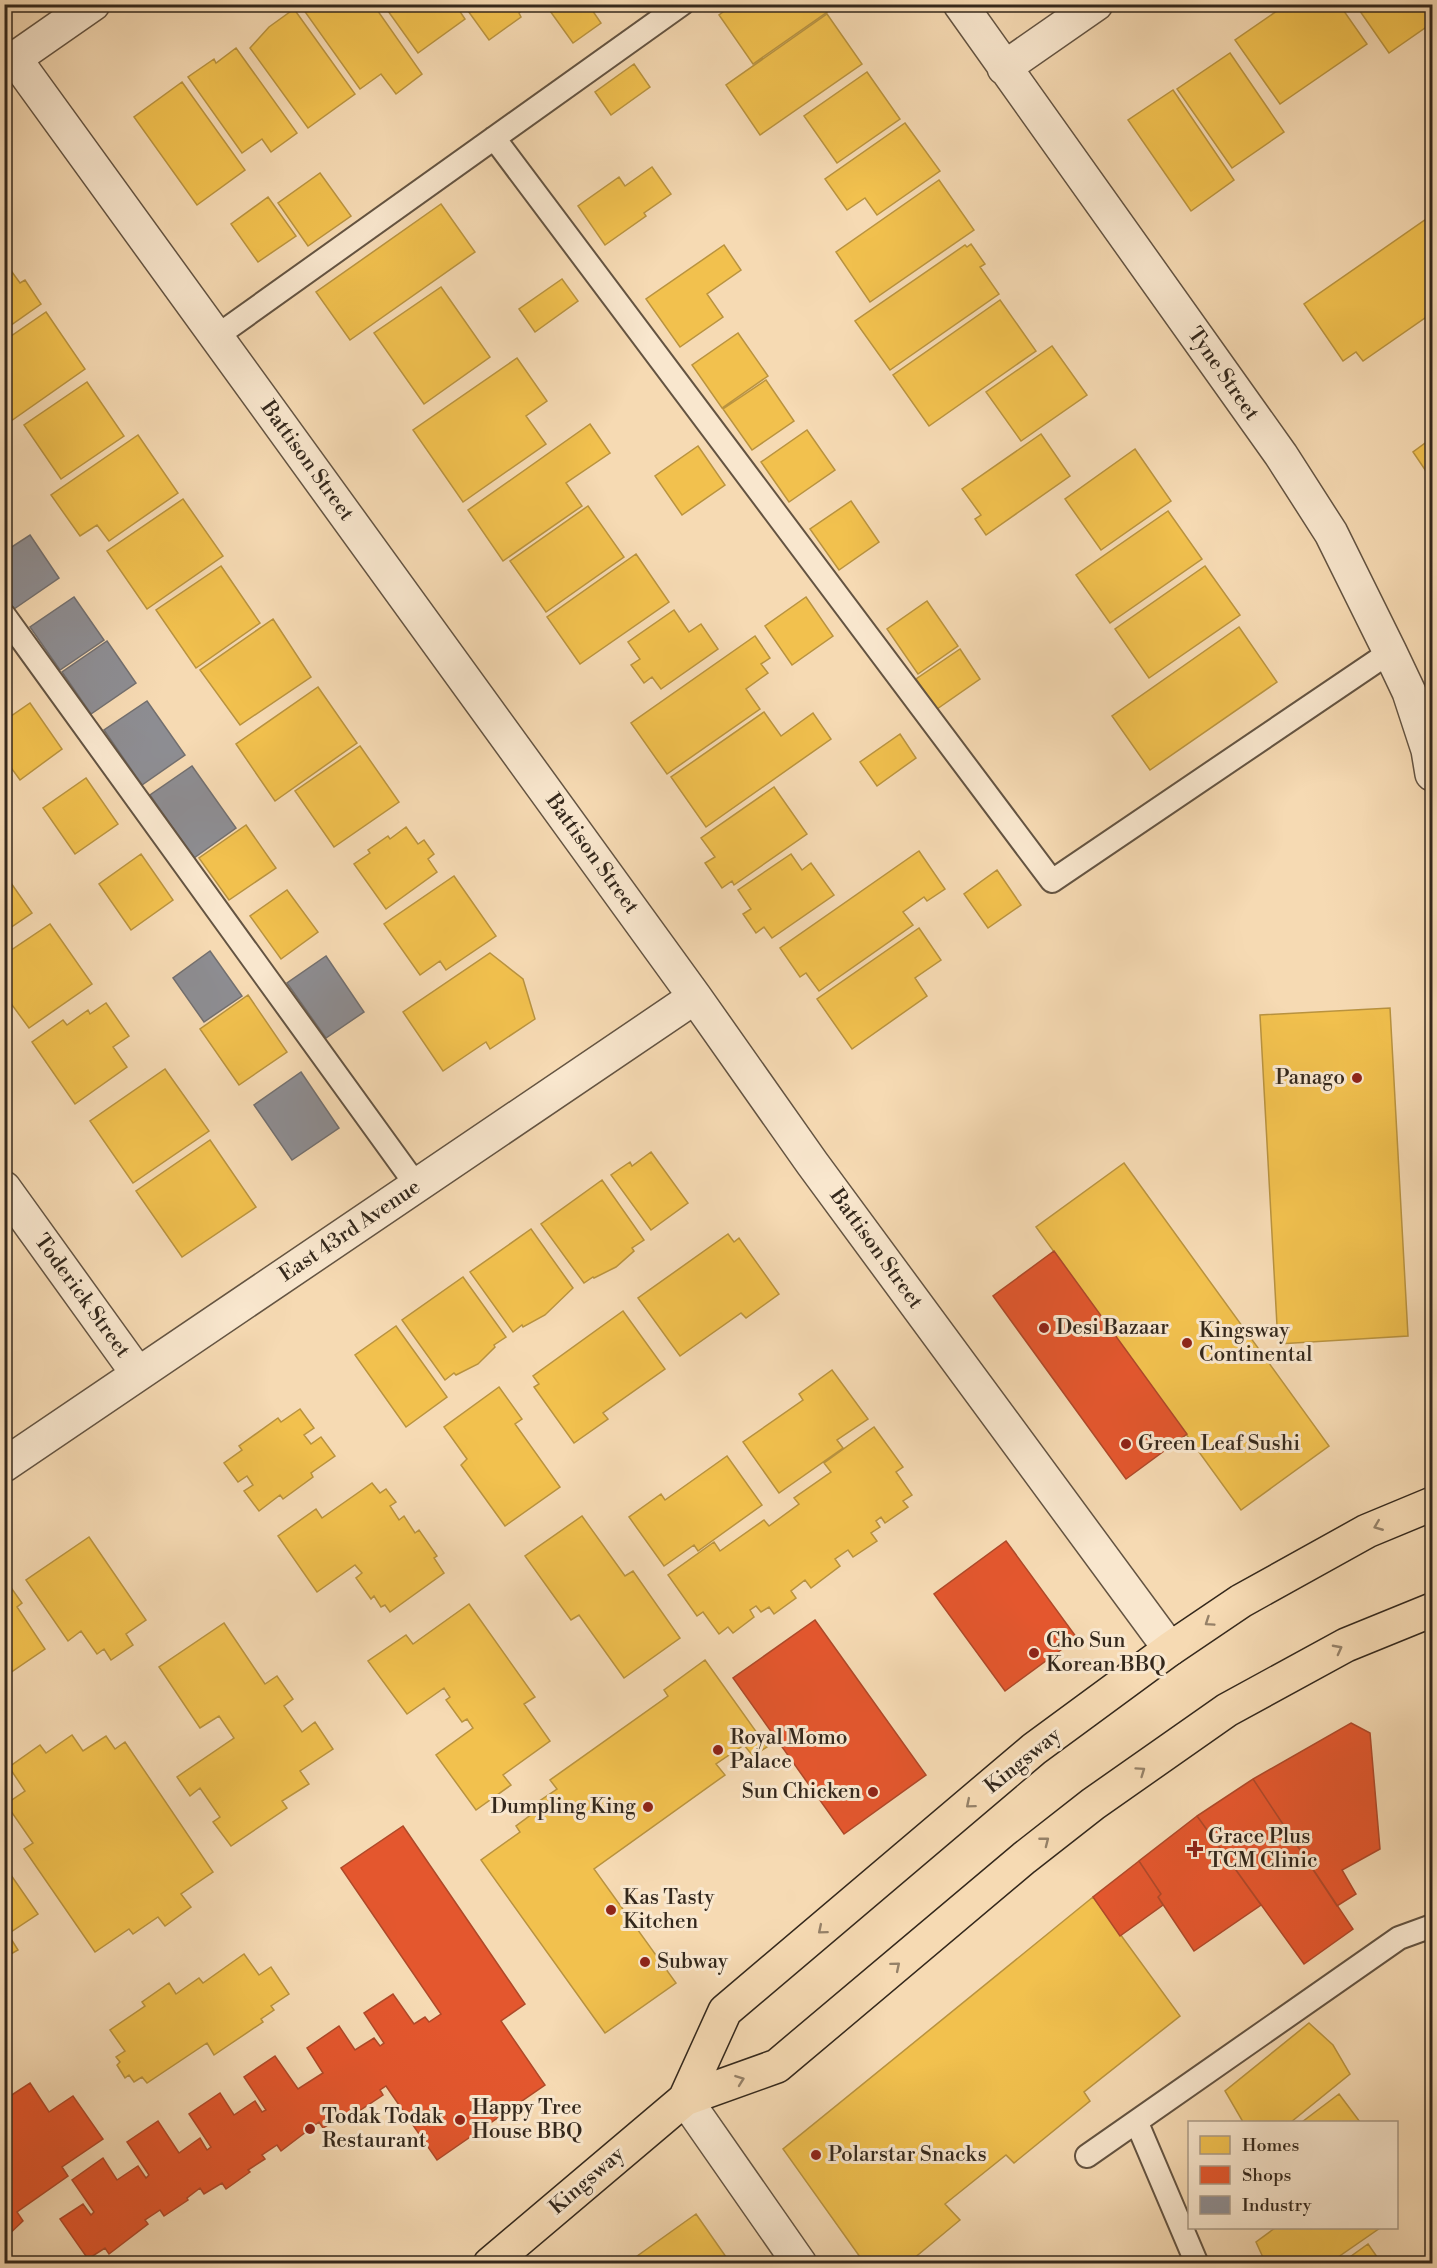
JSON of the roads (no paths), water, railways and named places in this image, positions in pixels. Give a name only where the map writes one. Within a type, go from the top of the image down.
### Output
[{"type":"main road","name":"Kingsway","points":[[684,2099],[725,2011],[1034,1749],[1241,1600],[1367,1531],[1432,1504]]},
{"type":"main road","name":"Kingsway","points":[[490,2264],[684,2099],[777,2066],[1024,1858],[1093,1804],[1227,1710],[1346,1645],[1432,1610]]},
{"type":"street","points":[[10,63],[93,4]]},
{"type":"street","name":"Tyne Street","points":[[960,4],[1281,455],[1331,533],[1390,652],[1421,686],[1432,774]]},
{"type":"street","points":[[1004,68],[1096,4]]},
{"type":"street","name":"Battison Street","points":[[10,63],[217,336],[695,997],[812,1163],[1170,1649]]},
{"type":"street","name":"East 43rd Avenue","points":[[4,1465],[695,997]]},
{"type":"street","name":"Toderick Street","points":[[4,1188],[138,1374]]},
{"type":"street","points":[[684,2099],[800,2264]]},
{"type":"lane","points":[[217,336],[682,4]]},
{"type":"lane","points":[[494,138],[1052,881],[1390,652]]},
{"type":"lane","points":[[4,615],[417,1186]]},
{"type":"lane","points":[[1087,2156],[1399,1938],[1432,1926]]},
{"type":"lane","points":[[1137,2123],[1197,2264]]},
{"type":"place","name":"Panago","points":[[1357,1078]]},
{"type":"place","name":"Desi Bazaar","points":[[1044,1328]]},
{"type":"place","name":"Kingsway Continental","points":[[1187,1343]]},
{"type":"place","name":"Green Leaf Sushi","points":[[1126,1444]]},
{"type":"place","name":"Cho Sun Korean BBQ","points":[[1034,1653]]},
{"type":"place","name":"Royal Momo Palace","points":[[718,1750]]},
{"type":"place","name":"Sun Chicken","points":[[873,1792]]},
{"type":"place","name":"Dumpling King","points":[[648,1807]]},
{"type":"place","name":"Grace Plus TCM Clinic","points":[[1195,1849]]},
{"type":"place","name":"Kas Tasty Kitchen","points":[[611,1910]]},
{"type":"place","name":"Subway","points":[[645,1962]]},
{"type":"place","name":"Happy Tree House BBQ","points":[[460,2120]]},
{"type":"place","name":"Todak Todak Restaurant","points":[[310,2129]]},
{"type":"place","name":"Polarstar Snacks","points":[[816,2155]]}]
